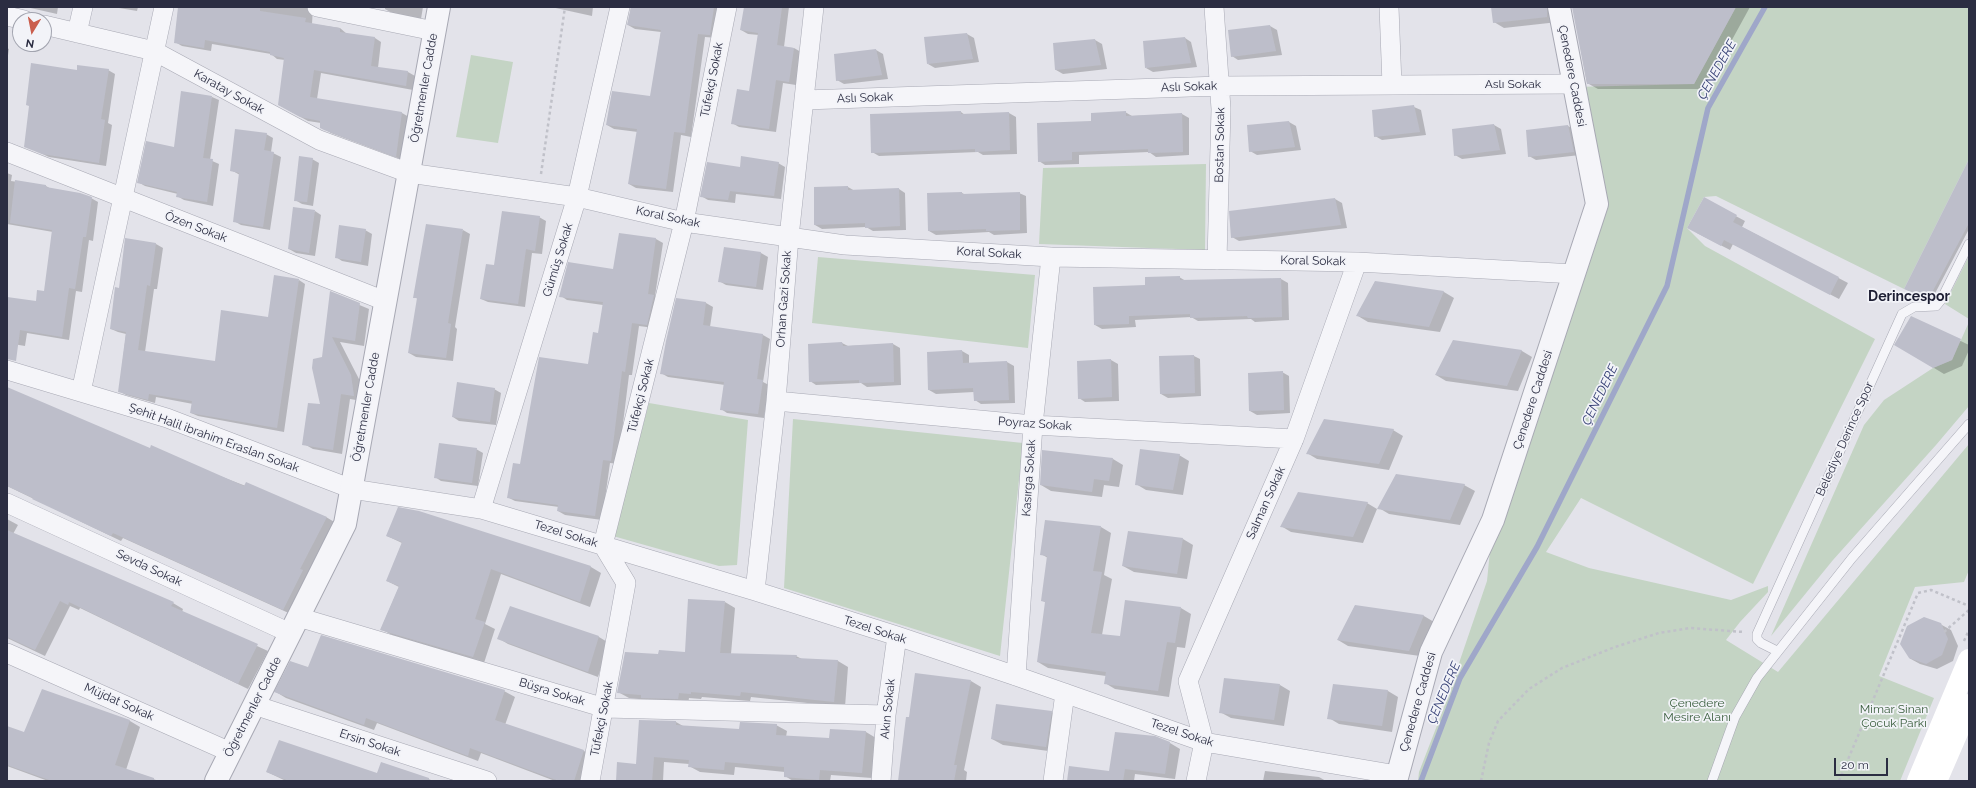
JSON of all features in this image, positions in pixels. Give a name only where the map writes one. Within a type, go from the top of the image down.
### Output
[{"type":"main road","points":[[1918,781],[1969,660]]},
{"type":"main road","points":[[1936,781],[1969,705]]},
{"type":"street","points":[[77,33],[82,7]]},
{"type":"street","points":[[81,392],[164,7]]},
{"type":"street","points":[[317,7],[434,31]]},
{"type":"street","name":"Öğretmenler Cadde","points":[[216,781],[345,524],[439,7]]},
{"type":"street","name":"Gümüş Sokak","points":[[481,509],[578,197],[620,7]]},
{"type":"street","name":"Tüfekçi Sokak","points":[[590,781],[605,708],[626,583],[603,545],[684,222],[727,7]]},
{"type":"street","name":"Orhan Gazi Sokak","points":[[755,591],[776,401],[789,236],[814,7]]},
{"type":"street","name":"Bostan Sokak","points":[[1214,7],[1220,86],[1217,260]]},
{"type":"street","points":[[1389,7],[1392,85]]},
{"type":"street","name":"Çenedere Caddesi","points":[[1397,778],[1431,652],[1493,520],[1597,204],[1559,7]]},
{"type":"street","name":"Karatay Sokak","points":[[52,27],[154,51],[319,140],[409,173]]},
{"type":"street","name":"Aslı Sokak","points":[[804,100],[1220,86],[1574,84]]},
{"type":"street","name":"Özen Sokak","points":[[7,152],[385,301]]},
{"type":"street","name":"Koral Sokak","points":[[409,173],[578,197],[684,222],[845,245],[1051,256],[1357,262],[1575,274]]},
{"type":"street","name":"Kasırga Sokak","points":[[1016,676],[1033,425],[1051,256]]},
{"type":"street","name":"Salman Sokak","points":[[1204,742],[1188,681],[1294,439],[1357,262]]},
{"type":"street","name":"Şehit Halil ibrahim Eraslan Sokak","points":[[7,370],[167,418],[352,488]]},
{"type":"street","name":"Poyraz Sokak","points":[[776,401],[1033,425],[1294,439]]},
{"type":"street","name":"Tezel Sokak","points":[[352,488],[481,509],[603,545],[897,636],[1204,742],[1397,778]]},
{"type":"street","name":"Sevda Sokak","points":[[7,503],[294,625]]},
{"type":"street","name":"Büşra Sokak","points":[[294,625],[605,708],[886,715]]},
{"type":"street","name":"Akın Sokak","points":[[881,781],[886,715],[897,636]]},
{"type":"street","name":"Müjdat Sokak","points":[[7,652],[230,752]]},
{"type":"street","points":[[1053,781],[1065,693]]},
{"type":"street","name":"Ersin Sokak","points":[[254,706],[487,781]]},
{"type":"street","points":[[1196,781],[1204,742]]},
{"type":"lane","name":"Belediye Derince Spor","points":[[1757,634],[1902,314],[1914,307],[1936,306],[1941,300],[1969,244]]},
{"type":"lane","points":[[1712,781],[1735,717],[1757,678],[1852,558],[1969,424]]},
{"type":"lane","points":[[1757,634],[1757,639],[1760,644],[1777,651]]},
{"type":"path","points":[[541,174],[566,7]]},
{"type":"path","points":[[1839,781],[1918,593],[1931,590],[1969,606]]},
{"type":"path","points":[[1944,632],[1969,610]]},
{"type":"path","points":[[1481,781],[1489,743],[1498,721],[1529,689],[1562,668],[1659,633],[1690,628],[1757,634]]},
{"type":"green space","points":[[1736,7],[1969,7],[1969,159],[1904,289],[1716,196],[1704,197],[1687,228],[1705,246],[1875,339],[1753,584],[1581,498],[1546,552],[1589,568],[1731,600],[1768,586],[1768,592],[1740,622],[1726,640],[1778,672],[1969,444],[1969,570],[1964,582],[1915,587],[1879,676],[1934,698],[1900,781],[1418,781],[1419,772],[1443,710],[1487,581],[1493,520],[1597,204],[1574,87],[1694,84]]},
{"type":"green space","points":[[471,55],[513,62],[498,143],[456,137]]},
{"type":"green space","points":[[1206,164],[1205,250],[1039,244],[1043,168]]},
{"type":"green space","points":[[1969,256],[1969,319],[1945,304]]},
{"type":"green space","points":[[818,257],[1035,275],[1028,348],[812,323]]},
{"type":"green space","points":[[1969,322],[1969,406],[1833,560],[1771,636],[1864,425],[1884,400],[1933,368],[1952,360]]},
{"type":"green space","points":[[649,403],[748,420],[737,565],[719,566],[613,536]]},
{"type":"green space","points":[[793,419],[1023,443],[1000,656],[784,588]]},
{"type":"building","points":[[178,7],[260,7],[260,11],[306,18],[305,22],[340,28],[340,32],[375,37],[371,66],[408,71],[406,86],[314,70],[310,97],[402,112],[396,157],[324,130],[320,128],[320,121],[300,117],[278,105],[284,58],[270,55],[270,52],[205,40],[204,48],[174,43]]},
{"type":"building","points":[[631,7],[714,7],[710,35],[698,34],[685,133],[674,132],[666,189],[628,184],[637,129],[606,125],[612,91],[650,96],[661,30],[627,25]]},
{"type":"building","points":[[744,7],[782,7],[777,45],[794,48],[789,82],[776,80],[769,129],[731,124],[737,89],[749,91],[758,33],[740,30]]},
{"type":"building","points":[[1491,7],[1547,7],[1547,17],[1493,23]]},
{"type":"building","points":[[1572,7],[1736,7],[1694,84],[1587,84]]},
{"type":"building","points":[[1270,25],[1276,51],[1231,57],[1228,30]]},
{"type":"building","points":[[967,33],[973,59],[927,64],[924,37]]},
{"type":"building","points":[[1185,37],[1191,63],[1145,68],[1143,41]]},
{"type":"building","points":[[1095,39],[1101,65],[1055,70],[1053,43]]},
{"type":"building","points":[[876,49],[882,75],[836,81],[834,54]]},
{"type":"building","points":[[31,63],[77,70],[77,65],[109,69],[101,119],[105,120],[99,163],[42,154],[24,147],[29,106],[26,105]]},
{"type":"building","points":[[181,91],[212,96],[203,158],[213,159],[207,202],[176,197],[177,192],[137,183],[146,141],[174,147]]},
{"type":"building","points":[[1414,105],[1420,132],[1374,137],[1372,110]]},
{"type":"building","points":[[961,111],[961,114],[1009,112],[1010,150],[975,152],[975,149],[871,153],[870,114]]},
{"type":"building","points":[[1126,111],[1126,116],[1182,113],[1183,152],[1148,153],[1148,149],[1072,152],[1072,160],[1038,162],[1037,123],[1091,121],[1091,113]]},
{"type":"building","points":[[1289,121],[1295,147],[1249,152],[1247,125]]},
{"type":"building","points":[[1494,124],[1500,150],[1454,156],[1452,129]]},
{"type":"building","points":[[1568,125],[1574,152],[1528,157],[1526,130]]},
{"type":"building","points":[[235,129],[267,133],[264,150],[274,152],[263,227],[233,222],[239,173],[230,171]]},
{"type":"building","points":[[299,156],[313,158],[307,202],[294,201]]},
{"type":"building","points":[[741,156],[779,162],[774,196],[730,191],[728,200],[700,197],[707,162],[740,167]]},
{"type":"building","points":[[1969,159],[1969,223],[1928,300],[1904,289]]},
{"type":"building","points":[[15,180],[46,185],[46,187],[80,193],[92,197],[86,237],[83,237],[75,289],[69,288],[62,337],[20,330],[16,361],[7,359],[7,297],[36,301],[37,290],[44,291],[52,230],[10,223]]},
{"type":"building","points":[[848,186],[848,190],[899,188],[900,226],[865,228],[865,223],[814,225],[814,187]]},
{"type":"building","points":[[962,192],[962,194],[1020,192],[1020,230],[986,231],[986,229],[928,231],[927,193]]},
{"type":"building","points":[[1704,197],[1737,215],[1733,222],[1839,277],[1830,295],[1724,240],[1721,246],[1687,228]]},
{"type":"building","points":[[1335,198],[1341,225],[1231,238],[1229,211]]},
{"type":"building","points":[[293,207],[315,210],[309,253],[288,249]]},
{"type":"building","points":[[502,211],[540,216],[535,251],[526,249],[518,304],[480,299],[486,264],[494,265]]},
{"type":"building","points":[[426,224],[463,229],[448,323],[451,324],[446,358],[408,353],[417,298],[413,298]]},
{"type":"building","points":[[339,225],[366,229],[361,262],[335,258]]},
{"type":"building","points":[[619,233],[656,238],[648,294],[654,295],[647,325],[632,323],[625,372],[622,371],[611,461],[603,460],[595,516],[557,511],[558,505],[507,498],[513,463],[520,464],[539,357],[588,364],[593,332],[598,333],[603,302],[559,297],[568,262],[613,269]]},
{"type":"building","points":[[125,238],[156,243],[150,286],[147,285],[138,350],[215,361],[221,310],[268,317],[274,275],[299,279],[277,428],[190,413],[192,401],[149,394],[148,400],[118,392],[126,332],[110,329],[115,287],[119,288]]},
{"type":"building","points":[[724,247],[761,252],[756,287],[718,282]]},
{"type":"building","points":[[1180,276],[1180,280],[1281,278],[1282,317],[1248,318],[1247,316],[1190,318],[1190,314],[1129,316],[1129,324],[1094,325],[1093,287],[1145,285],[1145,277]]},
{"type":"building","points":[[1375,281],[1444,291],[1429,327],[1356,316]]},
{"type":"building","points":[[330,291],[360,303],[355,341],[332,337],[351,375],[354,396],[341,394],[333,450],[302,445],[308,403],[320,404],[312,368],[313,359],[322,357]]},
{"type":"building","points":[[676,298],[706,302],[703,325],[763,334],[757,379],[763,380],[758,414],[720,410],[724,382],[660,374]]},
{"type":"building","points":[[1911,316],[1961,339],[1952,360],[1933,368],[1894,345]]},
{"type":"building","points":[[1453,340],[1522,350],[1507,386],[1435,375]]},
{"type":"building","points":[[842,342],[843,346],[893,343],[894,382],[859,383],[859,380],[809,382],[808,344]]},
{"type":"building","points":[[962,350],[963,363],[1007,361],[1009,400],[974,401],[973,388],[928,390],[927,352]]},
{"type":"building","points":[[1194,355],[1195,393],[1160,394],[1159,356]]},
{"type":"building","points":[[1111,359],[1112,397],[1078,399],[1077,361]]},
{"type":"building","points":[[1283,371],[1284,410],[1249,411],[1248,373]]},
{"type":"building","points":[[457,382],[495,388],[490,422],[452,417]]},
{"type":"building","points":[[7,387],[150,448],[151,445],[244,486],[246,482],[327,517],[300,569],[303,570],[283,610],[113,533],[111,536],[7,486]]},
{"type":"building","points":[[1324,419],[1394,429],[1379,464],[1306,454]]},
{"type":"building","points":[[439,443],[477,448],[472,483],[434,478]]},
{"type":"building","points":[[1140,449],[1180,454],[1173,490],[1135,485]]},
{"type":"building","points":[[1042,450],[1113,458],[1109,481],[1094,479],[1092,492],[1040,485]]},
{"type":"building","points":[[1396,474],[1465,484],[1450,520],[1377,509]]},
{"type":"building","points":[[1298,492],[1368,502],[1353,537],[1280,527]]},
{"type":"building","points":[[398,507],[419,511],[591,566],[580,602],[491,569],[475,619],[485,622],[473,657],[380,630],[399,586],[386,581],[402,542],[386,536]]},
{"type":"building","points":[[1045,520],[1101,526],[1093,571],[1102,572],[1091,633],[1120,636],[1125,600],[1181,607],[1175,643],[1167,642],[1158,691],[1104,684],[1106,672],[1037,662],[1045,602],[1041,601],[1047,556],[1040,555]]},
{"type":"building","points":[[7,530],[174,602],[171,606],[258,644],[238,684],[69,602],[68,605],[60,601],[35,650],[7,637]]},
{"type":"building","points":[[1128,531],[1183,538],[1177,574],[1122,566]]},
{"type":"building","points":[[688,599],[725,601],[720,653],[797,655],[796,658],[838,660],[834,702],[741,692],[740,696],[691,692],[691,694],[679,693],[678,699],[641,698],[641,695],[617,693],[625,652],[658,654],[659,650],[685,652]]},
{"type":"building","points":[[1355,605],[1424,615],[1409,651],[1337,640]]},
{"type":"building","points":[[510,606],[599,636],[588,672],[497,639]]},
{"type":"building","points":[[1924,617],[1941,623],[1948,639],[1942,655],[1926,664],[1909,658],[1900,644],[1907,626]]},
{"type":"building","points":[[321,635],[505,690],[495,720],[584,750],[574,781],[559,781],[470,748],[468,756],[366,718],[364,725],[274,692],[290,661],[308,667]]},
{"type":"building","points":[[915,673],[971,680],[954,765],[957,765],[954,781],[898,781],[906,717],[909,717]]},
{"type":"building","points":[[1224,678],[1280,684],[1274,720],[1219,713]]},
{"type":"building","points":[[1333,684],[1388,690],[1382,726],[1327,719]]},
{"type":"building","points":[[42,689],[130,720],[115,765],[154,778],[154,781],[52,781],[7,765],[7,726],[24,732]]},
{"type":"building","points":[[996,704],[1052,711],[1046,747],[991,739]]},
{"type":"building","points":[[639,720],[676,721],[676,725],[739,729],[740,722],[777,724],[776,735],[829,738],[830,729],[866,731],[862,773],[820,770],[819,780],[784,777],[784,767],[725,762],[724,770],[688,767],[689,760],[654,757],[652,781],[616,781],[617,762],[636,764]]},
{"type":"building","points":[[1115,732],[1155,736],[1170,742],[1165,774],[1125,769],[1123,781],[1067,781],[1069,766],[1109,771]]},
{"type":"building","points":[[279,740],[377,773],[381,762],[429,778],[429,781],[289,781],[266,772]]},
{"type":"waterway","name":"ÇENEDERE","points":[[1421,781],[1460,678],[1537,547],[1667,286],[1708,108],[1765,7]]},
{"type":"district","name":"Derincespor","points":[[1909,297]]},
{"type":"park label","name":"Çenedere Mesire Alanı","points":[[1697,710]]},
{"type":"park label","name":"Mimar Sinan Çocuk Parkı","points":[[1894,716]]}]
